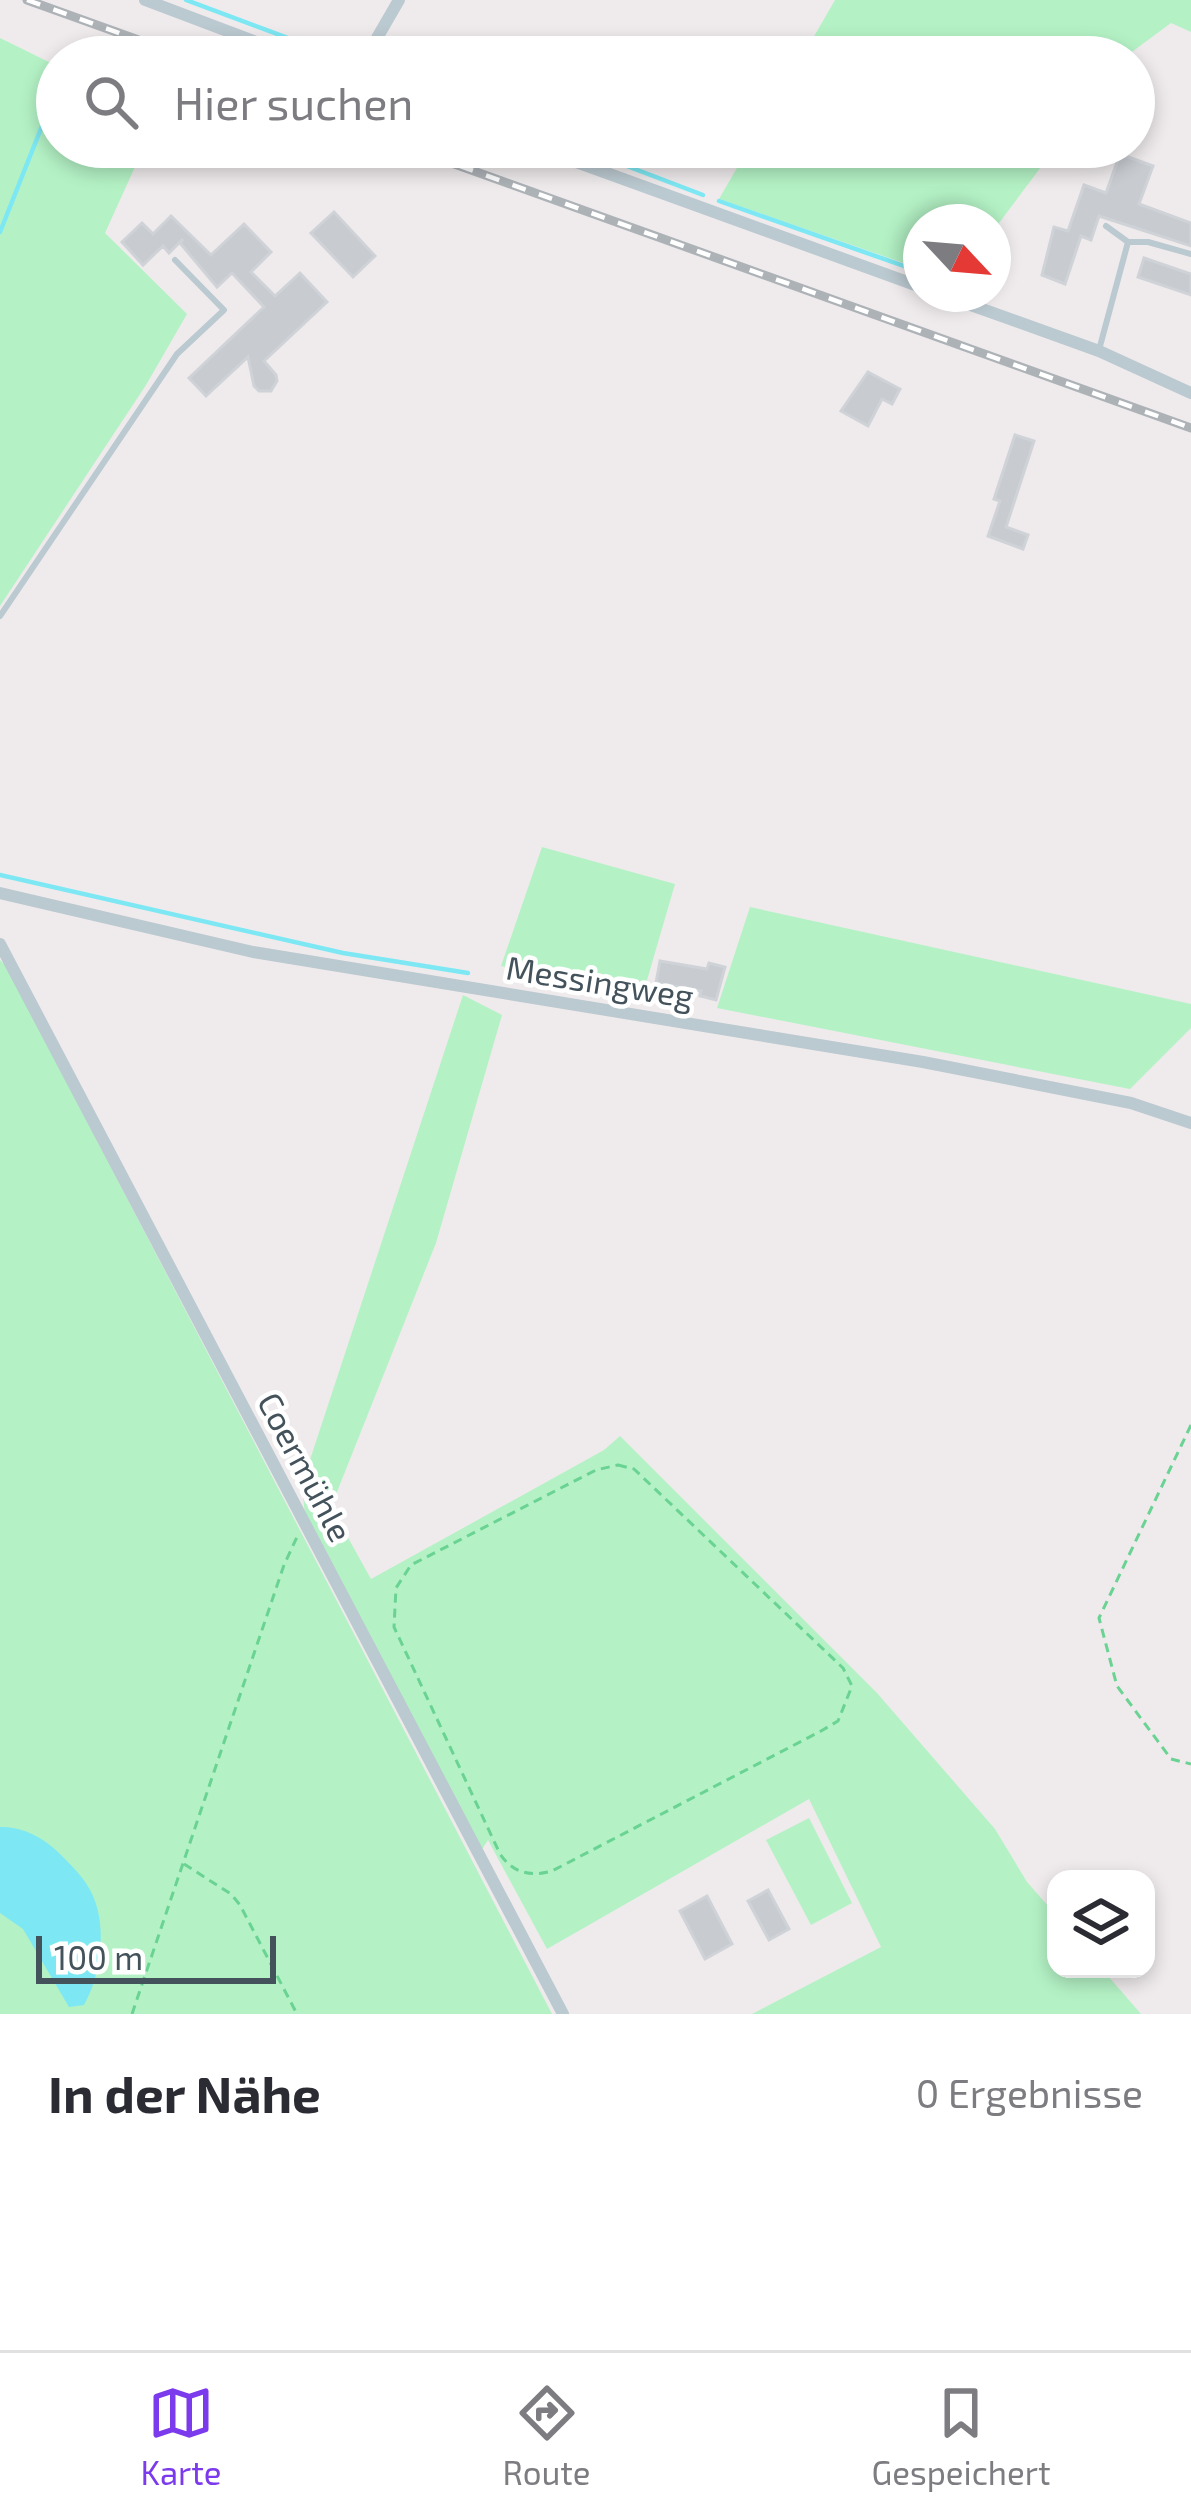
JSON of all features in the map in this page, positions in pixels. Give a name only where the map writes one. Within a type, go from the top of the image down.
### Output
[{"type":"street","points":[[145,0],[240,36]]},
{"type":"street","points":[[378,36],[399,0]]},
{"type":"street","points":[[593,168],[903,280]]},
{"type":"street","points":[[991,312],[1099,350],[1190,392]]},
{"type":"street","name":"Messingweg","points":[[0,893],[253,952],[922,1061],[1131,1103],[1191,1123]]},
{"type":"street","name":"Coermühle","points":[[0,944],[563,2014]]},
{"type":"lane","points":[[1106,226],[1129,242],[1148,242],[1191,254]]},
{"type":"lane","points":[[1099,350],[1129,242]]},
{"type":"lane","points":[[0,616],[176,354],[224,310],[175,260]]},
{"type":"path","points":[[1191,1425],[1100,1618],[1117,1685],[1171,1760],[1191,1764]]},
{"type":"path","points":[[618,1465],[634,1469],[843,1668],[852,1686],[848,1702],[838,1720],[821,1732],[552,1871],[522,1873],[500,1853],[394,1627],[395,1588],[411,1565],[596,1470],[618,1465]]},
{"type":"path","points":[[132,2014],[284,1564],[306,1526]]},
{"type":"path","points":[[183,1863],[240,1905],[297,2014]]},
{"type":"green space","points":[[835,0],[1191,0],[1191,32],[1171,23],[1153,36],[814,36]]},
{"type":"green space","points":[[0,38],[36,56],[36,168],[134,168],[105,233],[187,314],[146,385],[0,606]]},
{"type":"green space","points":[[737,168],[1040,168],[1011,207],[903,204],[903,263],[719,199]]},
{"type":"green space","points":[[542,847],[675,884],[643,994],[501,966]]},
{"type":"green space","points":[[750,907],[1191,1004],[1191,1028],[1130,1089],[717,1008]]},
{"type":"green space","points":[[0,960],[6,966],[552,2014],[0,2014]]},
{"type":"green space","points":[[463,995],[502,1015],[436,1243],[331,1507],[371,1579],[604,1450],[620,1436],[877,1693],[995,1829],[1027,1882],[1047,1905],[1047,1978],[1110,1978],[1141,2014],[752,2014],[881,1947],[809,1799],[547,1949],[488,1840],[479,1854],[306,1526],[302,1484]]},
{"type":"green space","points":[[809,1818],[852,1903],[811,1925],[766,1840]]},
{"type":"water","points":[[0,1827],[24,1831],[45,1842],[78,1873],[93,1896],[100,1922],[100,1951],[84,2005],[69,2007],[23,1929],[0,1913]]},
{"type":"building","points":[[1115,168],[1152,168],[1139,204],[1191,223],[1191,246],[1099,216],[1091,240],[1081,236],[1065,284],[1042,275],[1054,227],[1068,231],[1084,185],[1106,193]]},
{"type":"building","points":[[334,212],[375,256],[353,277],[311,233]]},
{"type":"building","points":[[171,216],[211,255],[244,224],[271,252],[251,272],[275,296],[300,273],[327,302],[264,361],[276,375],[271,391],[254,386],[248,357],[206,396],[189,378],[264,307],[232,273],[217,287],[180,243],[183,239],[169,253],[163,246],[143,265],[122,242],[142,223],[153,234]]},
{"type":"building","points":[[1144,258],[1191,274],[1191,295],[1138,277]]},
{"type":"building","points":[[868,372],[900,389],[892,404],[882,399],[868,426],[841,411]]},
{"type":"building","points":[[1015,435],[1034,441],[1006,527],[1028,535],[1023,549],[988,536],[1000,501],[994,499]]},
{"type":"building","points":[[660,961],[707,969],[709,963],[725,967],[716,1000],[700,996],[701,991],[656,983]]},
{"type":"building","points":[[768,1890],[789,1929],[769,1940],[748,1901]]},
{"type":"building","points":[[707,1896],[732,1944],[705,1959],[680,1911]]},
{"type":"waterway","points":[[186,0],[283,36]]},
{"type":"waterway","points":[[0,232],[36,141]]},
{"type":"waterway","points":[[632,168],[703,195]]},
{"type":"waterway","points":[[719,201],[903,266]]},
{"type":"waterway","points":[[0,875],[343,953],[468,973]]},
{"type":"railway","points":[[27,0],[127,36]]},
{"type":"railway","points":[[466,168],[1191,428]]}]
